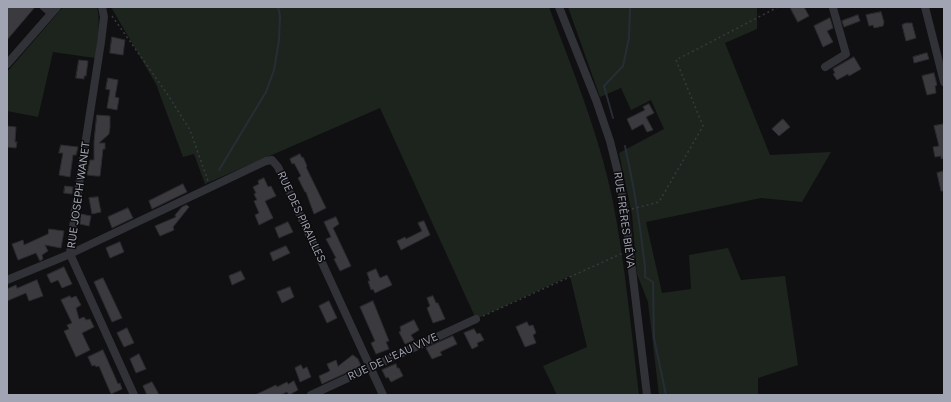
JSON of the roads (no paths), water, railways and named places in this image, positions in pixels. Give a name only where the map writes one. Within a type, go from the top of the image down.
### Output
[{"type":"street","points":[[7,64],[54,10],[44,7]]},
{"type":"street","name":"RUE JOSEPH WANET","points":[[102,7],[104,18],[102,36],[70,254],[134,395]]},
{"type":"street","name":"RUE FRÈRES BIÉVA","points":[[559,7],[596,100],[610,141],[625,211],[647,395]]},
{"type":"street","points":[[825,68],[846,54],[833,7]]},
{"type":"street","points":[[924,7],[944,82]]},
{"type":"street","name":"RUE DES PIRAILLES","points":[[7,280],[70,254],[210,186],[266,161],[272,160],[278,166],[370,368]]},
{"type":"street","name":"RUE DE L'EAU VIVE","points":[[311,395],[476,319]]},
{"type":"street","points":[[370,368],[383,395]]},
{"type":"waterway","points":[[219,170],[266,92],[274,70],[279,40],[280,16],[278,7]]},
{"type":"waterway","points":[[613,118],[604,86],[623,66],[629,38],[630,7]]},
{"type":"waterway","points":[[625,146],[639,218],[645,264],[645,277],[653,282],[654,338],[666,395]]}]
